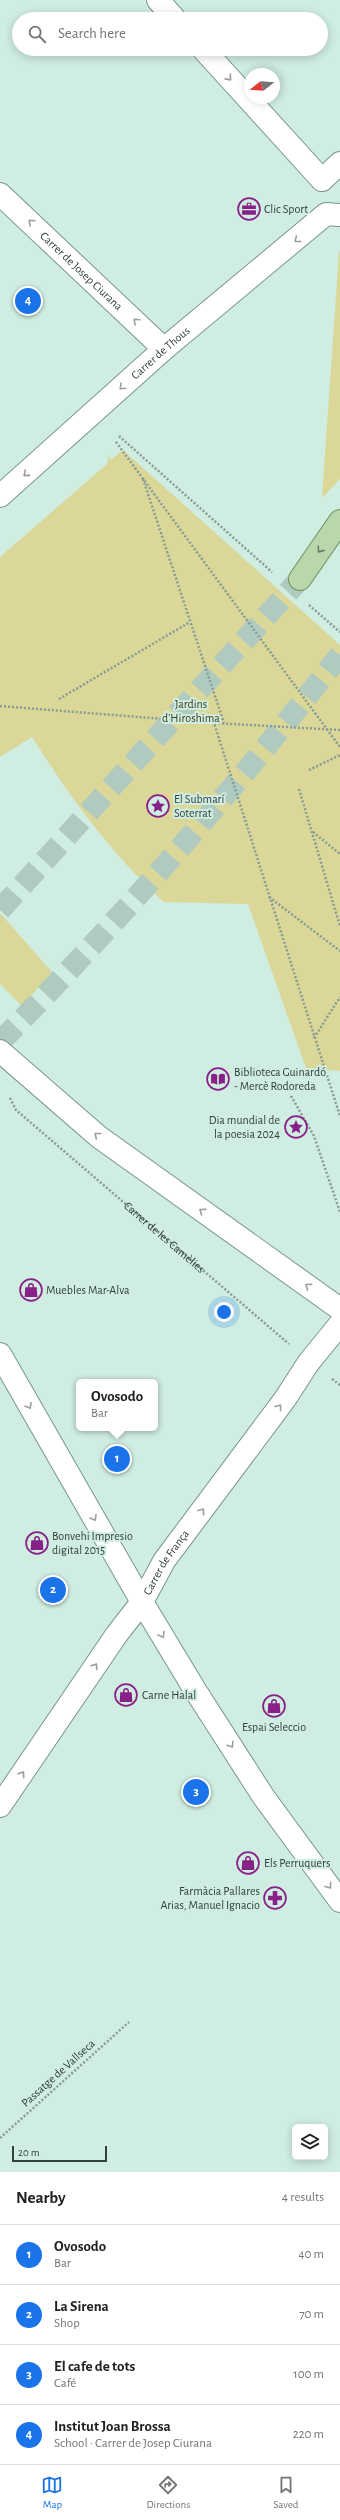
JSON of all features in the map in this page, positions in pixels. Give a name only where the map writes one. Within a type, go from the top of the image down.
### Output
[{"type":"main road","points":[[300,579],[340,522]]},
{"type":"street","points":[[158,0],[169,12]]},
{"type":"street","points":[[209,56],[322,180],[340,163]]},
{"type":"street","name":"Carrer de Thous","points":[[0,496],[164,348],[333,215],[322,180]]},
{"type":"street","name":"Carrer de Josep Ciurana","points":[[0,194],[164,348]]},
{"type":"street","points":[[0,1051],[99,1137],[340,1309]]},
{"type":"street","name":"Carrer de França","points":[[0,1806],[117,1634],[142,1602],[164,1561],[285,1399],[309,1362],[340,1324]]},
{"type":"street","points":[[0,1354],[142,1602],[263,1796],[340,1901]]},
{"type":"path","points":[[119,436],[274,574]]},
{"type":"path","points":[[116,442],[340,747]]},
{"type":"path","points":[[142,477],[224,723]]},
{"type":"path","points":[[304,601],[340,632]]},
{"type":"path","points":[[59,699],[190,622]]},
{"type":"path","points":[[0,706],[214,723],[340,730]]},
{"type":"path","points":[[214,723],[340,1116]]},
{"type":"path","points":[[309,770],[340,755]]},
{"type":"path","points":[[299,789],[340,926]]},
{"type":"path","points":[[312,831],[340,854]]},
{"type":"path","points":[[269,897],[340,951]]},
{"type":"path","points":[[314,1038],[340,997]]},
{"type":"path","name":"Carrer de les Camèlies","points":[[6,1092],[16,1110],[309,1362],[340,1384]]},
{"type":"path","points":[[291,1096],[314,1136],[340,1212]]},
{"type":"path","name":"Passatge de Vallseca","points":[[0,2138],[129,2022]]},
{"type":"green space","points":[[340,250],[340,479],[322,498],[339,252]]},
{"type":"green space","name":"Jardins d'Hiroshima","points":[[123,450],[340,645],[340,1071],[306,1068],[248,904],[164,902],[126,864],[92,824],[76,803],[32,737],[0,757],[0,557],[107,464],[109,455],[111,460]]},
{"type":"green space","points":[[0,913],[52,972],[22,1006],[0,984]]},
{"type":"tunnel","points":[[0,910],[300,579]]},
{"type":"tunnel","points":[[0,1042],[89,949],[176,853],[259,755],[340,655]]},
{"type":"place","name":"Clic Sport","points":[[249,209]]},
{"type":"place","name":"Institut Joan Brossa","points":[[28,301]]},
{"type":"place","name":"El Submarí Soterrat","points":[[158,806]]},
{"type":"place","name":"Biblioteca Guinardó - Mercè Rodoreda","points":[[218,1079]]},
{"type":"place","name":"Dia mundial de la poesia 2024","points":[[296,1127]]},
{"type":"place","name":"Muebles Mar-Alva","points":[[31,1290]]},
{"type":"place","name":"Ovosodo","points":[[117,1459]]},
{"type":"place","name":"Bonvehi Impresio digital 2015","points":[[37,1543]]},
{"type":"place","name":"La Sirena","points":[[53,1590]]},
{"type":"place","name":"Carne Halal","points":[[126,1695]]},
{"type":"place","name":"Espai Seleccio","points":[[274,1706]]},
{"type":"place","name":"El cafe de tots","points":[[196,1792]]},
{"type":"place","name":"Els Perruquers","points":[[248,1863]]},
{"type":"place","name":"Farmàcia Pallares Arias, Manuel Ignacio","points":[[275,1898]]}]
